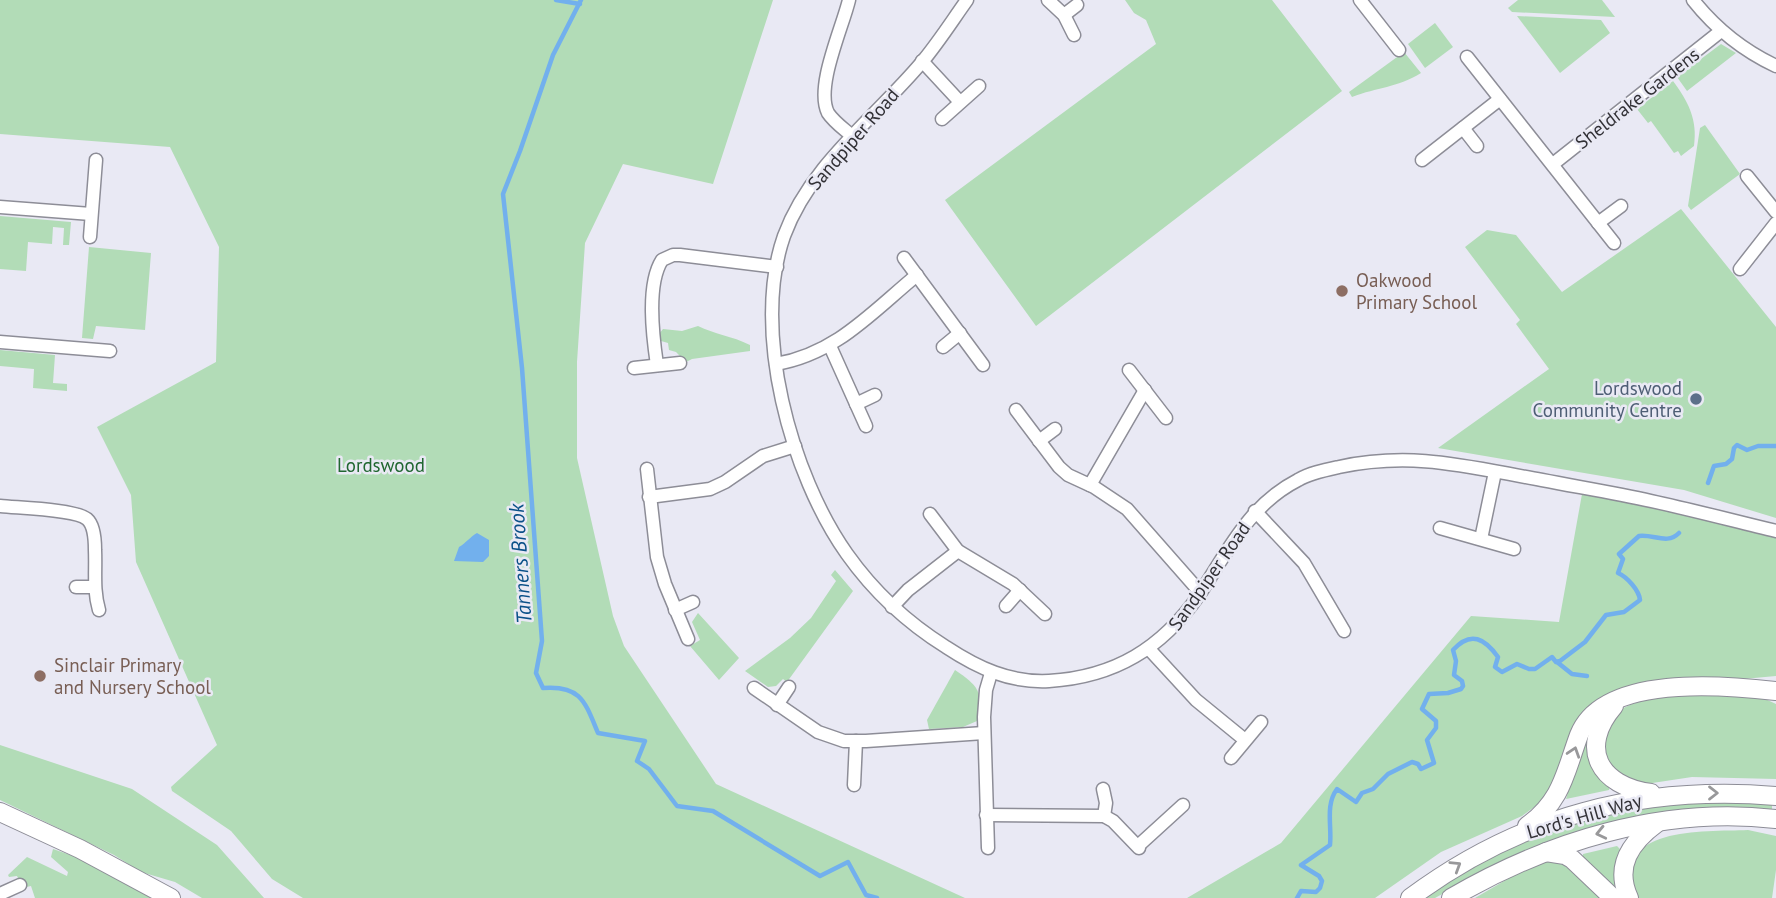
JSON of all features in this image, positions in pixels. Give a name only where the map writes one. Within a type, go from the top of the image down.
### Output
[{"type":"street","points":[[849,0],[825,79],[823,98],[829,114],[852,136]]},
{"type":"street","name":"Sandpiper Road","points":[[967,0],[922,61],[824,169],[795,212],[786,231],[777,267],[772,317],[776,364],[785,412],[814,495],[835,536],[856,566],[892,607],[934,640],[991,673],[1022,680],[1065,680],[1111,668],[1149,649],[1166,636],[1200,592],[1233,540],[1255,511],[1270,498],[1300,478],[1353,464],[1409,459],[1434,460],[1648,500],[1776,531]]},
{"type":"street","points":[[1048,0],[1064,15],[1074,35]]},
{"type":"street","points":[[1360,0],[1399,50]]},
{"type":"street","points":[[1693,0],[1721,31],[1741,47],[1776,66]]},
{"type":"street","points":[[1064,15],[1077,5]]},
{"type":"street","name":"Sheldrake Gardens","points":[[1553,164],[1721,31]]},
{"type":"street","points":[[1467,57],[1614,243]]},
{"type":"street","points":[[922,61],[960,102]]},
{"type":"street","points":[[942,119],[979,86]]},
{"type":"street","points":[[1422,160],[1500,99]]},
{"type":"street","points":[[1463,128],[1477,146]]},
{"type":"street","points":[[90,237],[96,160]]},
{"type":"street","points":[[1747,177],[1776,212]]},
{"type":"street","points":[[0,206],[92,214]]},
{"type":"street","points":[[1598,223],[1621,206]]},
{"type":"street","points":[[1740,269],[1776,223]]},
{"type":"street","points":[[657,365],[653,301],[655,278],[662,260],[680,255],[777,267]]},
{"type":"street","points":[[904,258],[983,365]]},
{"type":"street","points":[[776,364],[805,357],[830,346],[917,275]]},
{"type":"street","points":[[943,346],[960,334]]},
{"type":"street","points":[[0,342],[110,351]]},
{"type":"street","points":[[830,346],[866,426]]},
{"type":"street","points":[[634,368],[680,363]]},
{"type":"street","points":[[1129,370],[1166,418]]},
{"type":"street","points":[[1090,485],[1145,390]]},
{"type":"street","points":[[856,404],[875,395]]},
{"type":"street","points":[[1016,410],[1068,475],[1090,485],[1127,509],[1200,592]]},
{"type":"street","points":[[1040,440],[1055,429]]},
{"type":"street","points":[[649,497],[710,489],[763,456],[795,446]]},
{"type":"street","points":[[647,469],[657,557],[688,639]]},
{"type":"street","points":[[1481,539],[1495,472]]},
{"type":"street","points":[[0,506],[76,514],[87,519],[92,526],[95,548],[94,587],[99,610]]},
{"type":"street","points":[[1255,511],[1304,563],[1344,631]]},
{"type":"street","points":[[930,514],[958,551],[1020,590],[1045,614]]},
{"type":"street","points":[[1440,528],[1514,548]]},
{"type":"street","points":[[892,607],[908,590],[958,551]]},
{"type":"street","points":[[76,587],[94,587]]},
{"type":"street","points":[[1006,606],[1020,590]]},
{"type":"street","points":[[675,610],[693,602]]},
{"type":"street","points":[[1149,649],[1196,700],[1245,740]]},
{"type":"street","points":[[988,848],[984,733],[985,700],[991,673]]},
{"type":"street","points":[[1504,841],[1551,806],[1565,778],[1586,722],[1595,712],[1618,700],[1676,686],[1727,686],[1776,691]]},
{"type":"street","points":[[778,705],[789,687]]},
{"type":"street","points":[[754,688],[818,732],[834,738],[856,741],[984,733]]},
{"type":"street","points":[[1618,700],[1605,716],[1595,740],[1600,764],[1617,783],[1630,789],[1675,794]]},
{"type":"street","points":[[1231,758],[1261,722]]},
{"type":"street","points":[[854,785],[856,741]]},
{"type":"street","points":[[1104,789],[1104,816]]},
{"type":"street","name":"Lord's Hill Way","points":[[1410,898],[1473,856],[1504,841],[1576,814],[1642,798],[1675,794],[1773,795]]},
{"type":"street","points":[[986,815],[1104,816],[1114,821],[1138,847],[1183,805]]},
{"type":"street","points":[[0,812],[80,849],[171,898]]},
{"type":"street","name":"Lord's Hill Way","points":[[1451,898],[1501,871],[1593,835],[1692,819],[1771,819]]},
{"type":"street","points":[[1629,898],[1623,878],[1625,859],[1640,835],[1657,823]]},
{"type":"street","points":[[1545,852],[1558,853],[1572,859],[1613,898]]},
{"type":"street","points":[[0,894],[20,886]]},
{"type":"green space","name":"Lordswood","points":[[0,0],[773,0],[713,184],[623,164],[585,243],[577,362],[577,458],[613,616],[624,646],[716,784],[965,898],[303,898],[272,879],[231,831],[172,791],[171,787],[217,745],[136,562],[131,495],[97,427],[216,362],[219,247],[170,147],[0,134]]},
{"type":"green space","points":[[1125,0],[1272,0],[1342,91],[1036,326],[945,200],[1156,44],[1146,20],[1134,13]]},
{"type":"green space","points":[[1518,0],[1602,0],[1615,17],[1512,12],[1508,8]]},
{"type":"green space","points":[[1517,16],[1601,20],[1610,33],[1560,73]]},
{"type":"green space","points":[[1435,23],[1453,47],[1425,68],[1408,44]]},
{"type":"green space","points":[[1721,44],[1736,53],[1687,91],[1677,77]]},
{"type":"green space","points":[[1404,52],[1421,73],[1403,82],[1352,97],[1349,92]]},
{"type":"green space","points":[[1673,81],[1687,104],[1695,128],[1694,146],[1681,156],[1678,151],[1674,153],[1651,121],[1648,123],[1637,109]]},
{"type":"green space","points":[[1705,125],[1740,174],[1691,210],[1688,206],[1700,128]]},
{"type":"green space","points":[[1681,209],[1776,327],[1776,518],[1684,490],[1438,448],[1549,369],[1516,324],[1520,320],[1465,247],[1487,230],[1516,235],[1562,292]]},
{"type":"green space","points":[[0,216],[71,222],[69,245],[63,245],[64,228],[53,227],[52,244],[28,242],[26,271],[0,269]]},
{"type":"green space","points":[[89,247],[151,253],[145,330],[96,326],[93,339],[82,338]]},
{"type":"green space","points":[[698,326],[750,345],[750,351],[686,362],[676,352],[669,350],[668,343],[661,341],[659,334],[663,329],[682,331]]},
{"type":"green space","points":[[0,350],[55,355],[53,383],[67,384],[67,391],[33,388],[34,369],[0,366]]},
{"type":"green space","points":[[1582,494],[1698,513],[1776,538],[1776,676],[1743,679],[1665,679],[1613,694],[1554,788],[1537,805],[1522,816],[1441,852],[1375,898],[1187,898],[1281,843],[1471,616],[1559,622]]},
{"type":"green space","points":[[835,570],[853,591],[787,682],[783,679],[776,686],[768,687],[745,671],[790,638],[811,618],[836,581],[831,575]]},
{"type":"green space","points":[[698,613],[739,658],[719,680],[690,646],[700,640],[692,622]]},
{"type":"green space","points":[[955,670],[977,690],[980,703],[977,721],[963,727],[929,729],[927,720]]},
{"type":"green space","points":[[1695,693],[1763,698],[1776,704],[1776,779],[1692,777],[1639,785],[1618,777],[1601,751],[1601,742],[1617,711],[1663,696]]},
{"type":"green space","points":[[1588,726],[1610,786],[1609,790],[1566,799]]},
{"type":"green space","points":[[0,745],[132,789],[217,845],[264,898],[202,898],[175,882],[141,872],[114,855],[0,800]]},
{"type":"green space","points":[[1694,801],[1772,804],[1772,813],[1604,825],[1536,846],[1435,898],[1422,898],[1485,860],[1552,832],[1622,813]]},
{"type":"green space","points":[[1748,830],[1776,836],[1776,870],[1772,898],[1636,898],[1631,874],[1635,857],[1647,845],[1665,837],[1685,833]]},
{"type":"green space","points":[[1617,846],[1620,849],[1615,871],[1622,897],[1583,858],[1583,854]]},
{"type":"green space","points":[[53,849],[88,861],[152,898],[35,898],[31,886],[22,888],[17,876],[9,877],[27,857],[67,876],[68,872],[51,857]]},
{"type":"green space","points":[[1540,860],[1560,862],[1605,898],[1475,898]]},
{"type":"water","points":[[477,533],[489,540],[489,556],[483,562],[454,561],[459,547]]},
{"type":"waterway","points":[[556,0],[580,4]]},
{"type":"waterway","name":"Tanners Brook","points":[[581,0],[553,55],[503,194],[522,368],[542,641],[536,673],[543,688],[566,689],[580,698],[598,733],[645,741],[637,761],[649,769],[677,806],[713,811],[820,876],[848,862],[866,895],[877,898]]},
{"type":"waterway","points":[[1708,483],[1714,466],[1726,464],[1732,459],[1737,445],[1747,450],[1758,446],[1776,446]]},
{"type":"waterway","points":[[1297,898],[1301,891],[1316,892],[1320,888],[1322,881],[1319,876],[1301,865],[1330,845],[1330,809],[1337,789],[1356,802],[1362,793],[1373,789],[1388,774],[1412,762],[1418,764],[1421,769],[1434,763],[1427,740],[1436,728],[1436,721],[1422,709],[1429,694],[1448,693],[1463,686],[1462,681],[1454,675],[1456,661],[1453,650],[1466,640],[1477,639],[1498,657],[1495,667],[1502,672],[1517,664],[1535,669],[1552,657],[1556,662],[1560,661],[1585,642],[1606,615],[1624,612],[1640,600],[1632,584],[1618,573],[1623,559],[1619,554],[1639,536],[1665,539],[1679,533]]},
{"type":"waterway","points":[[1557,662],[1572,674],[1587,676]]},
{"type":"place","name":"Oakwood Primary School","points":[[1342,291]]},
{"type":"place","name":"Lordswood Community Centre","points":[[1696,399]]},
{"type":"place","name":"Sinclair Primary and Nursery School","points":[[40,676]]}]
